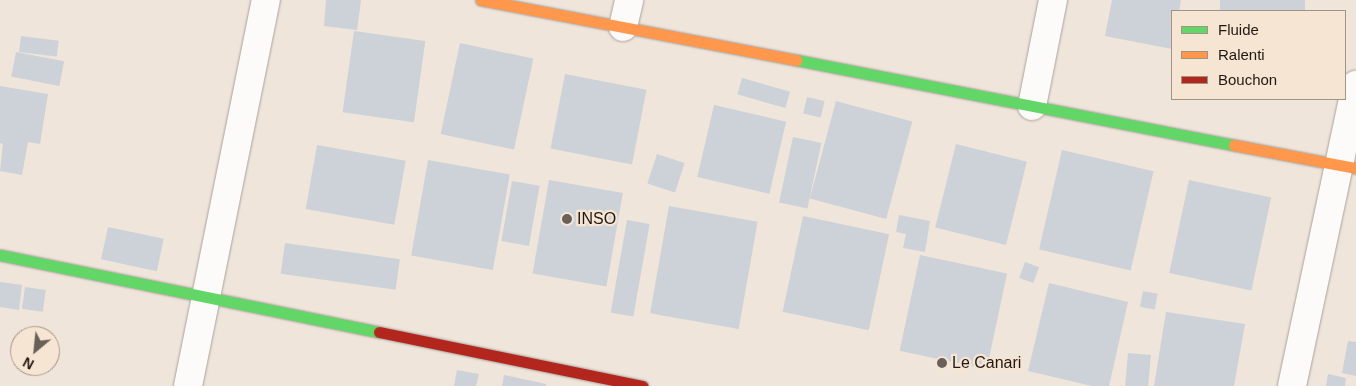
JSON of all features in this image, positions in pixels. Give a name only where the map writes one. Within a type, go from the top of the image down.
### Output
[{"type":"street","points":[[188,386],[266,0]]},
{"type":"street","points":[[481,0],[1348,166]]},
{"type":"street","points":[[623,28],[629,0]]},
{"type":"street","points":[[1032,106],[1053,0]]},
{"type":"street","points":[[1292,386],[1348,166],[1356,85]]},
{"type":"street","points":[[0,255],[643,386]]},
{"type":"building","points":[[326,0],[361,0],[357,30],[324,26]]},
{"type":"building","points":[[1112,0],[1181,0],[1179,10],[1171,10],[1171,49],[1105,36]]},
{"type":"building","points":[[1220,0],[1305,0],[1305,10],[1220,10]]},
{"type":"building","points":[[354,31],[425,41],[414,122],[343,112]]},
{"type":"building","points":[[21,36],[59,41],[57,57],[19,52]]},
{"type":"building","points":[[460,43],[533,59],[514,150],[441,134]]},
{"type":"building","points":[[16,52],[64,61],[59,86],[11,77]]},
{"type":"building","points":[[565,74],[646,90],[632,164],[550,149]]},
{"type":"building","points":[[742,78],[790,92],[785,108],[737,94]]},
{"type":"building","points":[[0,86],[48,94],[40,144],[28,142],[22,175],[0,171],[3,144],[0,143]]},
{"type":"building","points":[[807,97],[825,101],[821,118],[803,114]]},
{"type":"building","points":[[836,101],[912,121],[886,219],[810,199]]},
{"type":"building","points":[[714,105],[786,122],[769,194],[697,177]]},
{"type":"building","points":[[793,137],[821,143],[807,209],[779,203]]},
{"type":"building","points":[[956,144],[1027,162],[1006,245],[935,227]]},
{"type":"building","points":[[317,145],[406,161],[394,225],[306,209]]},
{"type":"building","points":[[1062,150],[1154,171],[1131,271],[1039,249]]},
{"type":"building","points":[[657,154],[685,163],[675,192],[647,183]]},
{"type":"building","points":[[428,160],[510,174],[493,270],[411,256]]},
{"type":"building","points":[[549,180],[623,193],[606,287],[533,274]]},
{"type":"building","points":[[1189,180],[1271,197],[1251,290],[1169,273]]},
{"type":"building","points":[[512,181],[540,186],[529,246],[501,241]]},
{"type":"building","points":[[669,206],[758,222],[739,329],[650,313]]},
{"type":"building","points":[[899,215],[930,221],[925,252],[903,248],[906,234],[896,232]]},
{"type":"building","points":[[803,216],[889,234],[869,330],[783,312]]},
{"type":"building","points":[[627,220],[650,224],[633,317],[611,313]]},
{"type":"building","points":[[108,227],[164,239],[157,271],[101,259]]},
{"type":"building","points":[[285,243],[400,259],[396,290],[281,274]]},
{"type":"building","points":[[920,255],[1007,274],[987,369],[900,351]]},
{"type":"building","points":[[1025,262],[1039,267],[1033,283],[1019,278]]},
{"type":"building","points":[[0,282],[22,285],[19,310],[0,307]]},
{"type":"building","points":[[1049,283],[1128,302],[1109,386],[1092,386],[1028,371]]},
{"type":"building","points":[[25,287],[46,290],[43,312],[22,309]]},
{"type":"building","points":[[1143,291],[1158,294],[1155,310],[1140,307]]},
{"type":"building","points":[[1166,312],[1245,324],[1234,386],[1154,386]]},
{"type":"building","points":[[1348,341],[1356,342],[1356,376],[1342,373]]},
{"type":"building","points":[[1128,353],[1151,355],[1148,386],[1125,386]]},
{"type":"building","points":[[457,370],[479,374],[476,386],[454,386]]},
{"type":"building","points":[[1328,374],[1346,378],[1345,386],[1326,386]]},
{"type":"building","points":[[504,375],[546,384],[546,386],[502,386]]},
{"type":"traffic: fast","points":[[796,60],[1234,145]]},
{"type":"traffic: fast","points":[[0,255],[379,332]]},
{"type":"traffic: slow","points":[[481,0],[796,60]]},
{"type":"traffic: slow","points":[[1234,145],[1356,168]]},
{"type":"traffic: jam","points":[[379,332],[643,386]]},
{"type":"place","name":"INSO","points":[[567,219]]},
{"type":"place","name":"Le Canari","points":[[942,363]]}]
